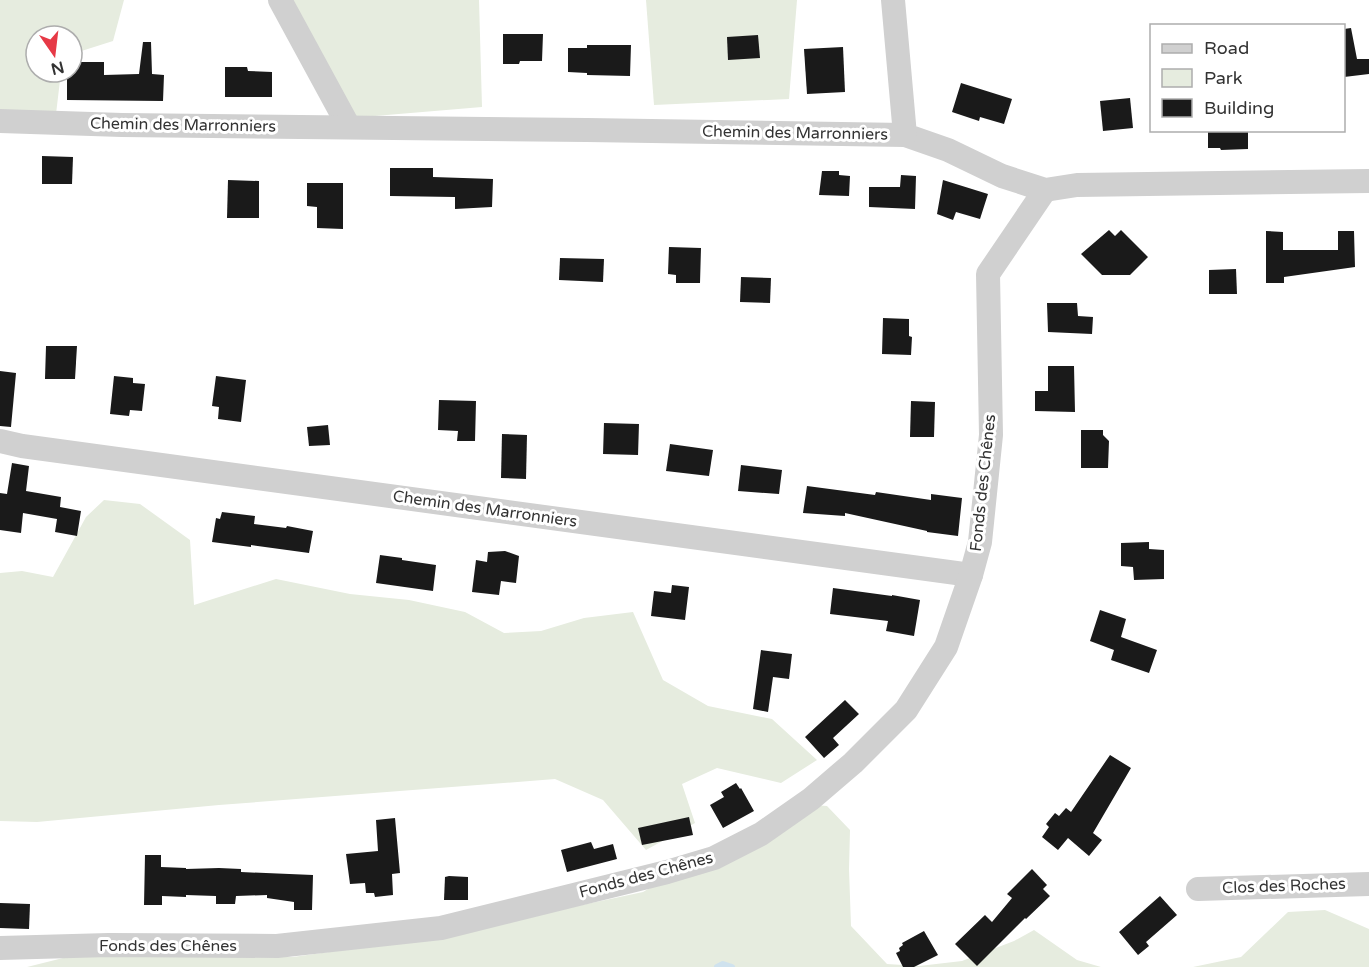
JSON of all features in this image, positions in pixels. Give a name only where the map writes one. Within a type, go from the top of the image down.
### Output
[{"type":"street","points":[[280,0],[349,127]]},
{"type":"street","points":[[893,0],[905,135]]},
{"type":"street","name":"Chemin des Marronniers","points":[[0,121],[122,125],[905,135],[948,150],[1002,176],[1045,190]]},
{"type":"street","points":[[1045,190],[1077,185],[1369,181]]},
{"type":"street","name":"Fonds des Chênes","points":[[0,948],[109,945],[277,946],[441,928],[668,872],[714,858],[760,834],[812,799],[853,763],[906,710],[946,646],[980,542],[991,435],[988,274],[1045,190]]},
{"type":"street","name":"Chemin des Marronniers","points":[[0,441],[22,446],[971,575]]},
{"type":"street","name":"Clos des Roches","points":[[1198,889],[1369,884]]},
{"type":"green space","points":[[0,0],[124,0],[113,41],[84,50],[84,24],[24,24],[24,84],[60,84],[56,114],[0,113]]},
{"type":"green space","points":[[283,0],[479,0],[482,107],[351,118]]},
{"type":"green space","points":[[646,0],[797,0],[789,99],[654,105]]},
{"type":"green space","points":[[104,500],[140,504],[190,540],[194,605],[276,579],[350,594],[409,600],[465,612],[504,633],[541,631],[584,618],[633,612],[663,680],[708,706],[772,719],[817,760],[781,783],[717,768],[682,784],[695,823],[646,850],[603,800],[555,779],[219,805],[37,822],[0,821],[0,573],[22,571],[53,577],[86,517]]},
{"type":"green space","points":[[827,806],[850,830],[851,926],[887,964],[919,966],[962,961],[1014,941],[1034,930],[1077,960],[1101,967],[27,967],[87,952],[293,957],[422,939],[643,892],[784,808]]},
{"type":"green space","points":[[1325,910],[1369,929],[1369,967],[1193,967],[1241,957],[1288,912]]},
{"type":"building","points":[[1351,28],[1357,59],[1369,59],[1369,74],[1345,77],[1345,29]]},
{"type":"building","points":[[503,34],[543,34],[542,61],[503,64]]},
{"type":"building","points":[[758,35],[760,58],[728,60],[727,37]]},
{"type":"building","points":[[143,42],[151,42],[152,74],[164,75],[163,101],[67,100],[67,84],[84,84],[84,62],[104,62],[104,75],[139,74]]},
{"type":"building","points":[[587,45],[631,45],[630,76],[568,72],[568,48],[587,48]]},
{"type":"building","points":[[843,47],[845,92],[807,94],[804,49]]},
{"type":"building","points":[[225,67],[247,67],[248,71],[272,72],[272,97],[225,97]]},
{"type":"building","points":[[961,83],[1012,99],[1004,124],[980,117],[979,121],[952,112]]},
{"type":"building","points":[[1130,98],[1133,128],[1103,131],[1100,101]]},
{"type":"building","points":[[1208,132],[1248,132],[1248,149],[1208,148]]},
{"type":"building","points":[[42,156],[73,157],[72,184],[42,184]]},
{"type":"building","points":[[390,168],[433,168],[433,177],[493,179],[492,207],[455,209],[455,197],[390,196]]},
{"type":"building","points":[[822,171],[839,171],[839,175],[850,176],[849,196],[819,195]]},
{"type":"building","points":[[901,175],[916,176],[915,209],[869,207],[869,187],[900,187]]},
{"type":"building","points":[[228,180],[259,181],[259,218],[227,218]]},
{"type":"building","points":[[943,180],[988,194],[980,219],[956,212],[953,220],[937,214]]},
{"type":"building","points":[[307,183],[343,183],[343,229],[317,228],[317,207],[307,206]]},
{"type":"building","points":[[1109,230],[1115,236],[1121,230],[1148,257],[1130,275],[1102,275],[1081,254]]},
{"type":"building","points":[[1266,231],[1283,232],[1283,250],[1338,250],[1338,231],[1354,231],[1355,267],[1284,277],[1284,283],[1266,283]]},
{"type":"building","points":[[669,247],[701,248],[700,283],[676,283],[676,275],[668,274]]},
{"type":"building","points":[[560,258],[604,259],[603,282],[559,280]]},
{"type":"building","points":[[1236,269],[1237,294],[1209,294],[1209,270]]},
{"type":"building","points":[[741,277],[771,278],[770,303],[740,302]]},
{"type":"building","points":[[1047,303],[1077,303],[1078,316],[1093,317],[1092,334],[1048,332]]},
{"type":"building","points":[[883,318],[909,319],[909,336],[912,337],[911,355],[882,354]]},
{"type":"building","points":[[46,346],[77,346],[75,379],[45,379]]},
{"type":"building","points":[[1048,366],[1074,366],[1075,412],[1035,411],[1035,391],[1048,391]]},
{"type":"building","points":[[0,371],[16,373],[11,427],[0,426]]},
{"type":"building","points":[[114,376],[133,378],[133,383],[145,384],[142,411],[130,410],[129,416],[110,414]]},
{"type":"building","points":[[216,376],[246,380],[241,422],[218,419],[219,407],[212,406]]},
{"type":"building","points":[[439,400],[476,401],[475,441],[457,441],[458,431],[438,430]]},
{"type":"building","points":[[911,401],[935,402],[934,437],[910,437]]},
{"type":"building","points":[[604,423],[639,424],[638,455],[603,454]]},
{"type":"building","points":[[328,425],[330,445],[309,446],[307,427]]},
{"type":"building","points":[[1081,430],[1103,430],[1103,435],[1109,441],[1108,468],[1081,468]]},
{"type":"building","points":[[502,434],[527,435],[526,479],[501,478]]},
{"type":"building","points":[[670,444],[713,450],[709,476],[666,471]]},
{"type":"building","points":[[12,463],[29,466],[26,491],[61,497],[60,507],[81,511],[77,536],[55,532],[57,519],[23,513],[21,533],[0,530],[0,493],[7,494]]},
{"type":"building","points":[[741,465],[782,470],[779,494],[738,491]]},
{"type":"building","points":[[807,486],[931,500],[931,494],[962,498],[958,536],[927,532],[845,513],[845,516],[803,513]]},
{"type":"building","points":[[222,512],[255,516],[254,524],[286,528],[287,526],[313,531],[309,553],[212,542],[216,518],[220,519]]},
{"type":"building","points":[[1149,542],[1149,549],[1164,550],[1164,579],[1134,580],[1133,567],[1121,566],[1121,543]]},
{"type":"building","points":[[505,551],[519,556],[516,583],[501,581],[499,595],[472,592],[476,560],[487,562],[488,552]]},
{"type":"building","points":[[380,555],[436,565],[433,591],[376,583]]},
{"type":"building","points":[[672,585],[689,587],[685,620],[651,616],[654,591],[671,593]]},
{"type":"building","points":[[833,588],[920,600],[914,636],[886,631],[888,621],[830,614]]},
{"type":"building","points":[[1100,610],[1126,619],[1121,637],[1157,650],[1149,673],[1111,660],[1114,650],[1090,641]]},
{"type":"building","points":[[761,650],[792,654],[789,679],[773,677],[768,712],[753,709]]},
{"type":"building","points":[[845,700],[859,714],[833,738],[839,745],[824,758],[805,737]]},
{"type":"building","points":[[1110,755],[1131,768],[1093,833],[1102,840],[1089,856],[1068,838],[1058,850],[1042,837],[1049,827],[1046,824],[1055,813],[1059,816],[1066,808],[1071,812]]},
{"type":"building","points":[[736,783],[754,811],[723,828],[710,805],[724,797],[721,792]]},
{"type":"building","points":[[689,817],[693,835],[642,845],[638,828]]},
{"type":"building","points":[[395,818],[400,873],[392,874],[393,895],[375,897],[374,893],[366,893],[365,883],[350,884],[346,854],[378,851],[376,820]]},
{"type":"building","points":[[591,842],[594,849],[613,844],[617,859],[567,872],[561,850]]},
{"type":"building","points":[[145,855],[161,855],[161,867],[241,869],[241,872],[313,875],[312,910],[294,910],[294,902],[267,898],[267,895],[236,896],[235,904],[216,904],[216,896],[162,896],[162,905],[144,905]]},
{"type":"building","points":[[1032,869],[1047,885],[1043,889],[1050,896],[977,966],[955,944],[985,915],[992,922],[1012,898],[1007,894]]},
{"type":"building","points":[[445,877],[468,877],[468,900],[444,900]]},
{"type":"building","points":[[1160,896],[1177,915],[1146,942],[1149,946],[1138,955],[1119,932]]},
{"type":"building","points":[[0,903],[30,904],[29,929],[0,928]]},
{"type":"building","points":[[924,931],[938,955],[914,967],[903,967],[896,953],[900,951],[902,943]]},
{"type":"waterway","points":[[717,967],[723,964],[732,967]]}]
